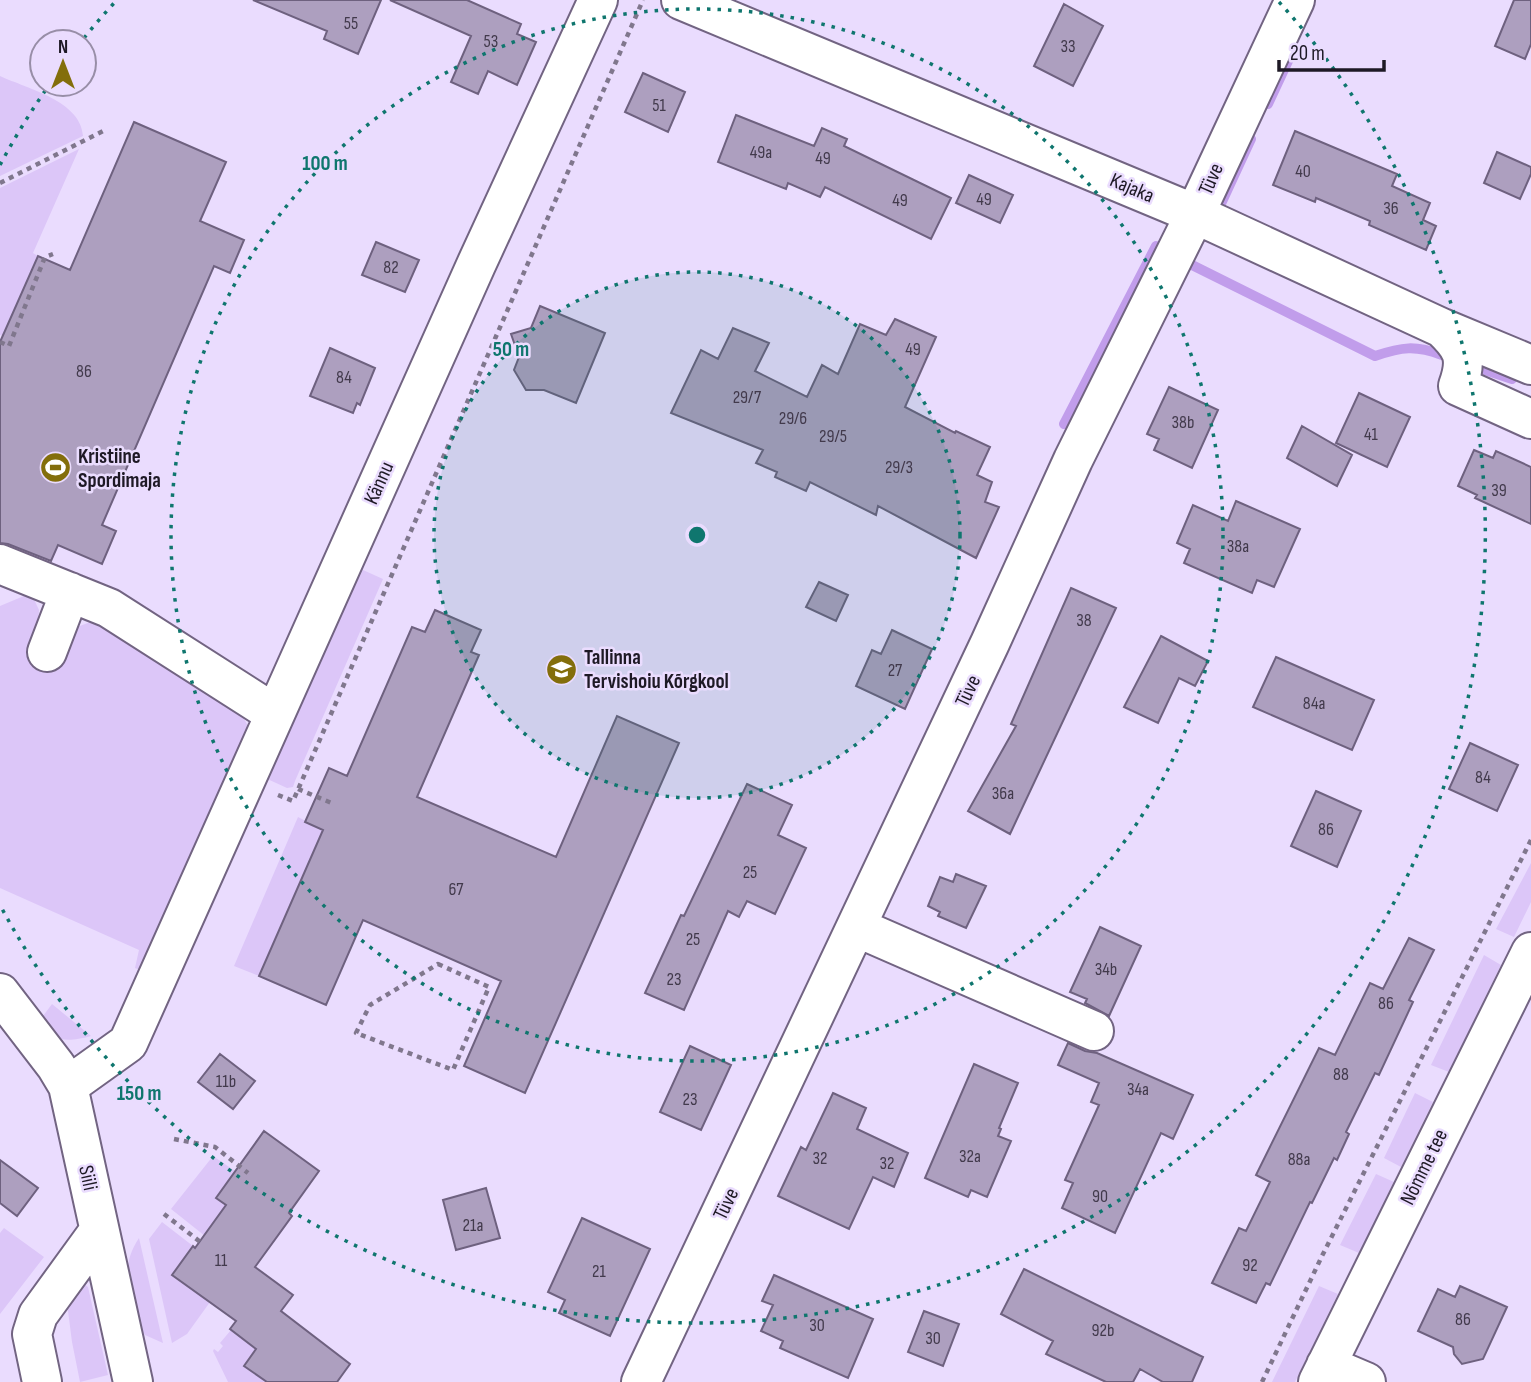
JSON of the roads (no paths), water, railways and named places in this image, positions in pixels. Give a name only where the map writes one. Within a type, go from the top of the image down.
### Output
[{"type":"street","name":"Kännu","points":[[68,1086],[128,1043],[476,265],[598,0]]},
{"type":"street","name":"Kajaka","points":[[681,0],[1195,215],[1442,328],[1456,341],[1463,355],[1464,370],[1458,386],[1531,419]]},
{"type":"street","name":"Tüve","points":[[641,1382],[990,643],[1073,460],[1195,215],[1295,0]]},
{"type":"street","points":[[1442,328],[1531,365]]},
{"type":"street","points":[[0,564],[109,608],[275,714]]},
{"type":"street","points":[[47,652],[70,592]]},
{"type":"street","points":[[856,928],[1094,1031]]},
{"type":"street","name":"Nõmme tee","points":[[1322,1373],[1531,952]]},
{"type":"street","name":"Siili","points":[[0,992],[68,1086],[133,1382]]},
{"type":"street","points":[[42,1382],[32,1334],[38,1315],[99,1231]]},
{"type":"street","points":[[1322,1373],[1366,1382]]},
{"type":"waterway","points":[[1268,104],[1289,59]]},
{"type":"waterway","points":[[1220,206],[1251,139]]},
{"type":"waterway","points":[[1064,424],[1156,246]]},
{"type":"waterway","points":[[1192,265],[1375,356],[1408,348],[1442,355]]},
{"type":"waterway","points":[[1482,369],[1512,379]]},
{"type":"place","name":"Kristiine Spordimaja","points":[[55,468]]},
{"type":"place","name":"Tallinna Tervishoiu Kõrgkool","points":[[561,669]]}]
